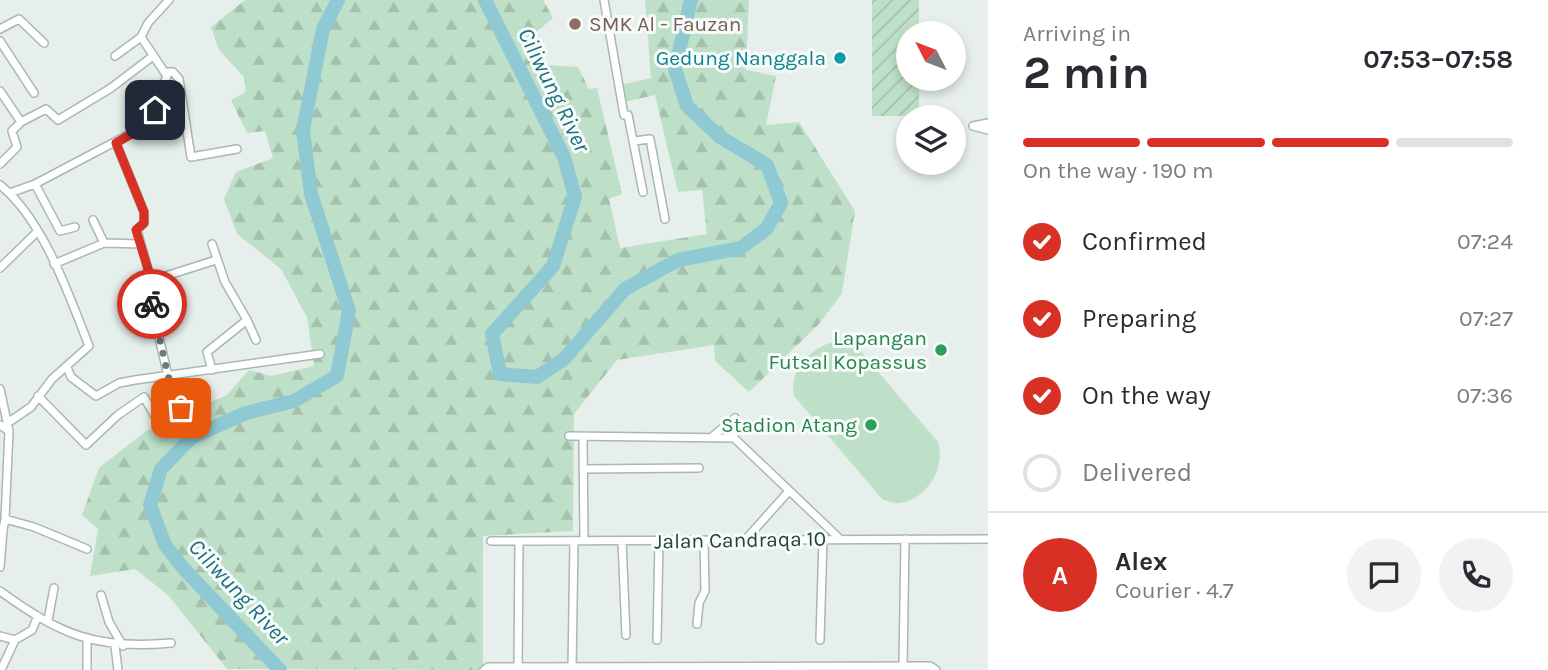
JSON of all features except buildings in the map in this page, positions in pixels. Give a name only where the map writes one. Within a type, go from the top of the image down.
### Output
[{"type":"street","points":[[115,56],[141,37],[148,23],[169,0]]},
{"type":"street","points":[[604,0],[624,115],[628,116],[643,191]]},
{"type":"street","points":[[0,29],[19,19],[44,43]]},
{"type":"street","points":[[141,37],[166,72]]},
{"type":"street","points":[[0,41],[34,93]]},
{"type":"street","points":[[0,164],[18,145],[12,131],[21,122],[46,109],[58,120],[153,56]]},
{"type":"street","points":[[10,193],[35,184],[145,126],[151,119],[166,72]]},
{"type":"street","points":[[166,72],[173,72],[179,79],[191,156],[237,149]]},
{"type":"street","points":[[0,91],[21,122]]},
{"type":"street","points":[[988,123],[974,126],[988,130]]},
{"type":"street","points":[[634,141],[650,139],[665,219]]},
{"type":"street","points":[[38,396],[86,445],[118,415],[144,397],[156,418],[170,416],[181,408],[168,376],[152,307],[150,281],[136,230],[144,223],[144,212],[116,143]]},
{"type":"street","points":[[35,184],[60,231],[75,227]]},
{"type":"street","points":[[0,185],[10,193],[37,232],[89,345],[27,410],[9,422]]},
{"type":"street","points":[[93,220],[104,243]]},
{"type":"street","points":[[0,268],[37,232]]},
{"type":"street","points":[[54,264],[104,243],[141,244]]},
{"type":"street","points":[[212,244],[216,260],[256,340]]},
{"type":"street","points":[[150,281],[216,260]]},
{"type":"street","points":[[212,370],[207,352],[247,320]]},
{"type":"street","points":[[67,367],[71,377],[96,396],[120,383],[320,354]]},
{"type":"street","points":[[0,389],[9,422],[0,567]]},
{"type":"street","points":[[713,436],[735,418],[734,438]]},
{"type":"street","points":[[0,425],[9,431]]},
{"type":"street","points":[[569,436],[734,438],[839,539]]},
{"type":"street","points":[[583,437],[584,541]]},
{"type":"street","points":[[583,469],[699,468]]},
{"type":"street","points":[[746,539],[789,491]]},
{"type":"street","points":[[5,519],[34,527],[87,549]]},
{"type":"street","points":[[820,640],[823,539]]},
{"type":"street","points":[[903,666],[905,539]]},
{"type":"street","name":"Jalan Candraqa 10","points":[[491,541],[988,539]]},
{"type":"street","points":[[697,624],[699,603],[704,593],[704,540]]},
{"type":"street","points":[[518,669],[519,541]]},
{"type":"street","points":[[572,669],[574,541]]},
{"type":"street","points":[[622,541],[626,635]]},
{"type":"street","points":[[657,640],[659,541]]},
{"type":"street","points":[[48,620],[54,588]]},
{"type":"street","points":[[0,591],[38,616],[88,641],[119,646],[171,643]]},
{"type":"street","points":[[101,595],[119,646],[118,670]]},
{"type":"street","points":[[1,670],[15,640],[32,630],[38,616]]},
{"type":"street","points":[[0,636],[15,640]]},
{"type":"street","points":[[87,670],[88,641]]},
{"type":"street","points":[[484,670],[488,667],[572,669],[934,666],[936,670]]},
{"type":"green space","points":[[245,0],[543,0],[553,18],[528,39],[547,65],[578,67],[589,89],[597,88],[622,194],[609,199],[620,248],[707,234],[702,190],[678,192],[655,95],[624,102],[621,85],[651,78],[645,0],[749,0],[746,70],[776,76],[766,125],[799,122],[855,211],[842,293],[819,324],[749,392],[715,361],[714,345],[617,360],[574,414],[573,531],[483,536],[483,670],[227,669],[168,595],[135,569],[90,576],[98,529],[82,515],[99,468],[146,431],[227,395],[249,370],[271,376],[314,366],[307,317],[281,269],[237,234],[224,199],[236,172],[273,158],[265,131],[247,133],[231,100],[246,92],[244,77],[219,50],[211,27]]},
{"type":"green space","points":[[872,0],[919,0],[919,21],[896,21],[896,91],[919,91],[919,105],[896,105],[896,116],[872,116]]},
{"type":"green space","name":"Stadion Atang","points":[[842,339],[851,340],[938,442],[940,451],[937,471],[926,488],[910,500],[898,503],[883,500],[794,396],[793,385],[799,366],[822,346]]},
{"type":"waterway","name":"Ciliwung River","points":[[280,670],[184,569],[165,545],[150,505],[161,469],[192,437],[246,413],[294,401],[337,376],[349,311],[311,194],[303,130],[323,29],[338,0]]},
{"type":"waterway","name":"Ciliwung River","points":[[485,0],[564,157],[575,197],[553,266],[492,334],[500,374],[537,377],[564,359],[625,289],[678,260],[741,248],[767,228],[781,203],[767,165],[720,137],[687,106],[675,69],[691,0]]},
{"type":"way so far","points":[[152,304],[168,376],[181,408]]},
{"type":"place","name":"SMK Al - Fauzan","points":[[575,24]]},
{"type":"place","name":"Gedung Nanggala","points":[[840,58]]},
{"type":"place","name":"Lapangan Futsal Kopassus","points":[[941,350]]},
{"type":"place","name":"Stadion Atang","points":[[871,425]]},
{"type":"route","points":[[152,304],[148,269],[136,230],[138,225],[144,223],[144,212],[116,143],[145,126],[155,110]]}]
